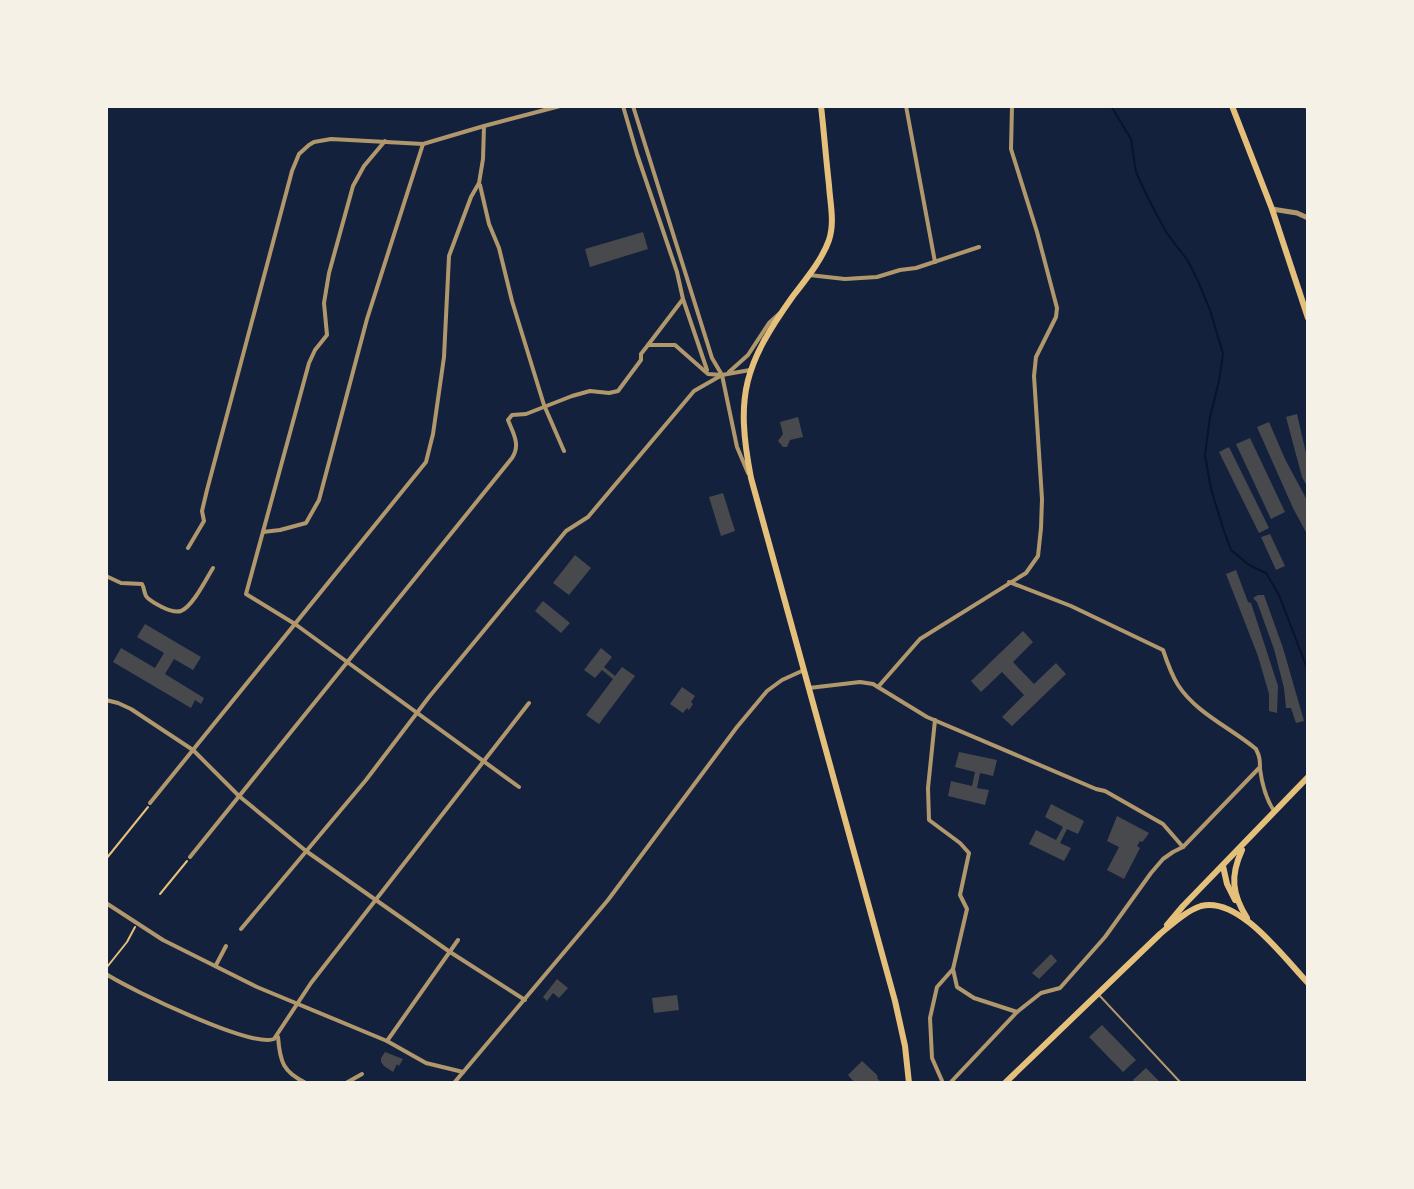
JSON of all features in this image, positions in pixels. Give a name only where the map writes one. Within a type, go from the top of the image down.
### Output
[{"type":"main road","points":[[821,106],[832,225],[830,238],[809,275],[765,338],[750,370],[744,395],[744,437],[751,478],[895,1001],[909,1083]]},
{"type":"main road","points":[[1232,106],[1272,209],[1308,318]]},
{"type":"main road","points":[[1160,934],[1183,906],[1308,778]]},
{"type":"main road","points":[[1241,909],[1233,882],[1245,843]]},
{"type":"main road","points":[[1223,866],[1230,892],[1249,922],[1308,983]]},
{"type":"main road","points":[[1005,1083],[1160,934],[1188,912],[1206,905],[1226,907],[1249,922]]},
{"type":"street","points":[[188,548],[204,521],[203,504],[296,159],[305,147],[331,139],[423,144],[560,106]]},
{"type":"street","points":[[623,106],[708,374]]},
{"type":"street","points":[[633,106],[712,358],[725,374],[737,447],[751,478]]},
{"type":"street","points":[[906,106],[935,262]]},
{"type":"street","points":[[878,687],[920,639],[1026,573],[1038,556],[1042,499],[1034,376],[1036,357],[1056,317],[1057,308],[1011,149],[1012,106]]},
{"type":"street","points":[[150,803],[426,462],[444,357],[449,256],[479,183],[484,126]]},
{"type":"street","points":[[385,141],[364,166],[353,186],[329,273],[324,303],[327,335],[309,363],[246,594],[295,624],[519,787]]},
{"type":"street","points":[[263,532],[306,523],[319,500],[367,319],[423,144]]},
{"type":"street","points":[[479,183],[544,405],[564,451]]},
{"type":"street","points":[[1272,209],[1308,218]]},
{"type":"street","points":[[809,275],[845,279],[877,277],[979,247]]},
{"type":"street","points":[[190,857],[512,458],[517,444],[508,420],[512,415],[526,414],[590,391],[618,391],[641,360],[641,354],[683,299]]},
{"type":"street","points":[[241,929],[366,780],[566,531],[588,517],[694,391],[725,374],[748,355],[769,323],[785,309]]},
{"type":"street","points":[[648,345],[675,345],[708,374],[750,370]]},
{"type":"street","points":[[106,576],[121,583],[142,584],[152,601],[179,611],[191,602],[213,568]]},
{"type":"street","points":[[1009,582],[1071,606],[1163,650],[1182,691],[1256,749],[1261,759],[1265,794],[1274,812]]},
{"type":"street","points":[[454,1083],[608,900],[767,691],[804,670]]},
{"type":"street","points":[[809,688],[860,682],[878,687],[935,720],[1105,791],[1163,824],[1183,847]]},
{"type":"street","points":[[106,700],[131,709],[193,750],[239,796],[306,851],[450,952],[525,1000]]},
{"type":"street","points":[[106,971],[190,1015],[252,1039],[269,1042],[278,1035],[311,983],[529,703]]},
{"type":"street","points":[[935,720],[928,788],[929,820],[969,853],[960,895],[967,909],[953,969],[957,987],[974,998],[1017,1012]]},
{"type":"street","points":[[950,1083],[1017,1012],[1041,993],[1060,988],[1105,937],[1163,859],[1183,847],[1260,767]]},
{"type":"street","points":[[106,903],[163,940],[257,987],[387,1041],[426,1063],[463,1072]]},
{"type":"street","points":[[387,1041],[458,940]]},
{"type":"street","points":[[216,965],[226,946]]},
{"type":"street","points":[[943,1083],[932,1058],[930,1018],[937,987],[953,969]]},
{"type":"street","points":[[278,1035],[286,1070],[306,1083]]},
{"type":"street","points":[[346,1083],[362,1074]]},
{"type":"lane","points":[[1098,994],[1181,1083]]},
{"type":"path","points":[[106,859],[150,803]]},
{"type":"path","points":[[160,894],[190,857]]},
{"type":"path","points":[[106,971],[137,923]]},
{"type":"building","points":[[643,232],[648,249],[590,267],[585,249]]},
{"type":"building","points":[[1297,414],[1308,462],[1308,488],[1302,477],[1286,417]]},
{"type":"building","points":[[798,417],[803,437],[790,440],[787,447],[783,447],[778,441],[783,434],[780,422]]},
{"type":"building","points":[[1269,422],[1308,502],[1308,536],[1257,427]]},
{"type":"building","points":[[1250,438],[1285,512],[1271,519],[1236,444]]},
{"type":"building","points":[[1229,447],[1269,528],[1259,533],[1219,452]]},
{"type":"building","points":[[723,493],[735,531],[721,536],[709,497]]},
{"type":"building","points":[[1270,534],[1285,566],[1276,570],[1261,537]]},
{"type":"building","points":[[575,555],[591,568],[569,595],[553,583]]},
{"type":"building","points":[[1236,570],[1251,603],[1278,686],[1277,713],[1269,711],[1269,694],[1258,656],[1226,574]]},
{"type":"building","points":[[1264,595],[1304,721],[1296,723],[1291,708],[1286,708],[1274,649],[1253,598]]},
{"type":"building","points":[[543,601],[570,623],[561,633],[535,611]]},
{"type":"building","points":[[145,624],[201,657],[193,670],[174,659],[165,674],[204,698],[201,704],[195,700],[191,708],[113,662],[121,648],[155,668],[164,653],[137,637]]},
{"type":"building","points":[[1023,631],[1033,642],[1013,662],[1034,684],[1056,663],[1066,674],[1012,726],[1002,717],[1024,695],[1002,672],[981,692],[971,681]]},
{"type":"building","points":[[601,648],[612,657],[604,667],[615,676],[622,667],[635,676],[599,724],[586,715],[613,679],[602,670],[595,678],[584,670]]},
{"type":"building","points":[[682,687],[695,696],[689,710],[687,708],[683,713],[670,704]]},
{"type":"building","points":[[959,752],[997,760],[993,776],[980,773],[977,788],[989,790],[985,805],[948,796],[951,781],[972,786],[975,772],[955,767]]},
{"type":"building","points":[[1051,804],[1084,821],[1078,834],[1067,829],[1060,843],[1071,848],[1064,861],[1029,844],[1036,830],[1056,840],[1063,827],[1045,817]]},
{"type":"building","points":[[1117,816],[1149,833],[1137,846],[1140,848],[1124,879],[1107,870],[1119,847],[1107,841]]},
{"type":"building","points":[[1051,954],[1057,961],[1039,979],[1032,973]]},
{"type":"building","points":[[557,979],[568,988],[559,998],[553,993],[547,1001],[543,997]]},
{"type":"building","points":[[677,995],[679,1010],[654,1013],[652,998]]},
{"type":"building","points":[[1102,1025],[1136,1060],[1123,1072],[1089,1037]]},
{"type":"building","points":[[385,1052],[403,1059],[393,1072],[381,1062]]},
{"type":"building","points":[[862,1061],[882,1083],[855,1083],[848,1075]]},
{"type":"building","points":[[1146,1068],[1161,1083],[1135,1083],[1133,1080]]},
{"type":"waterway","points":[[1111,106],[1131,139],[1136,172],[1147,196],[1198,281],[1223,354],[1205,455],[1211,489],[1224,531],[1231,550],[1249,565],[1266,573],[1279,595],[1308,671]]}]
